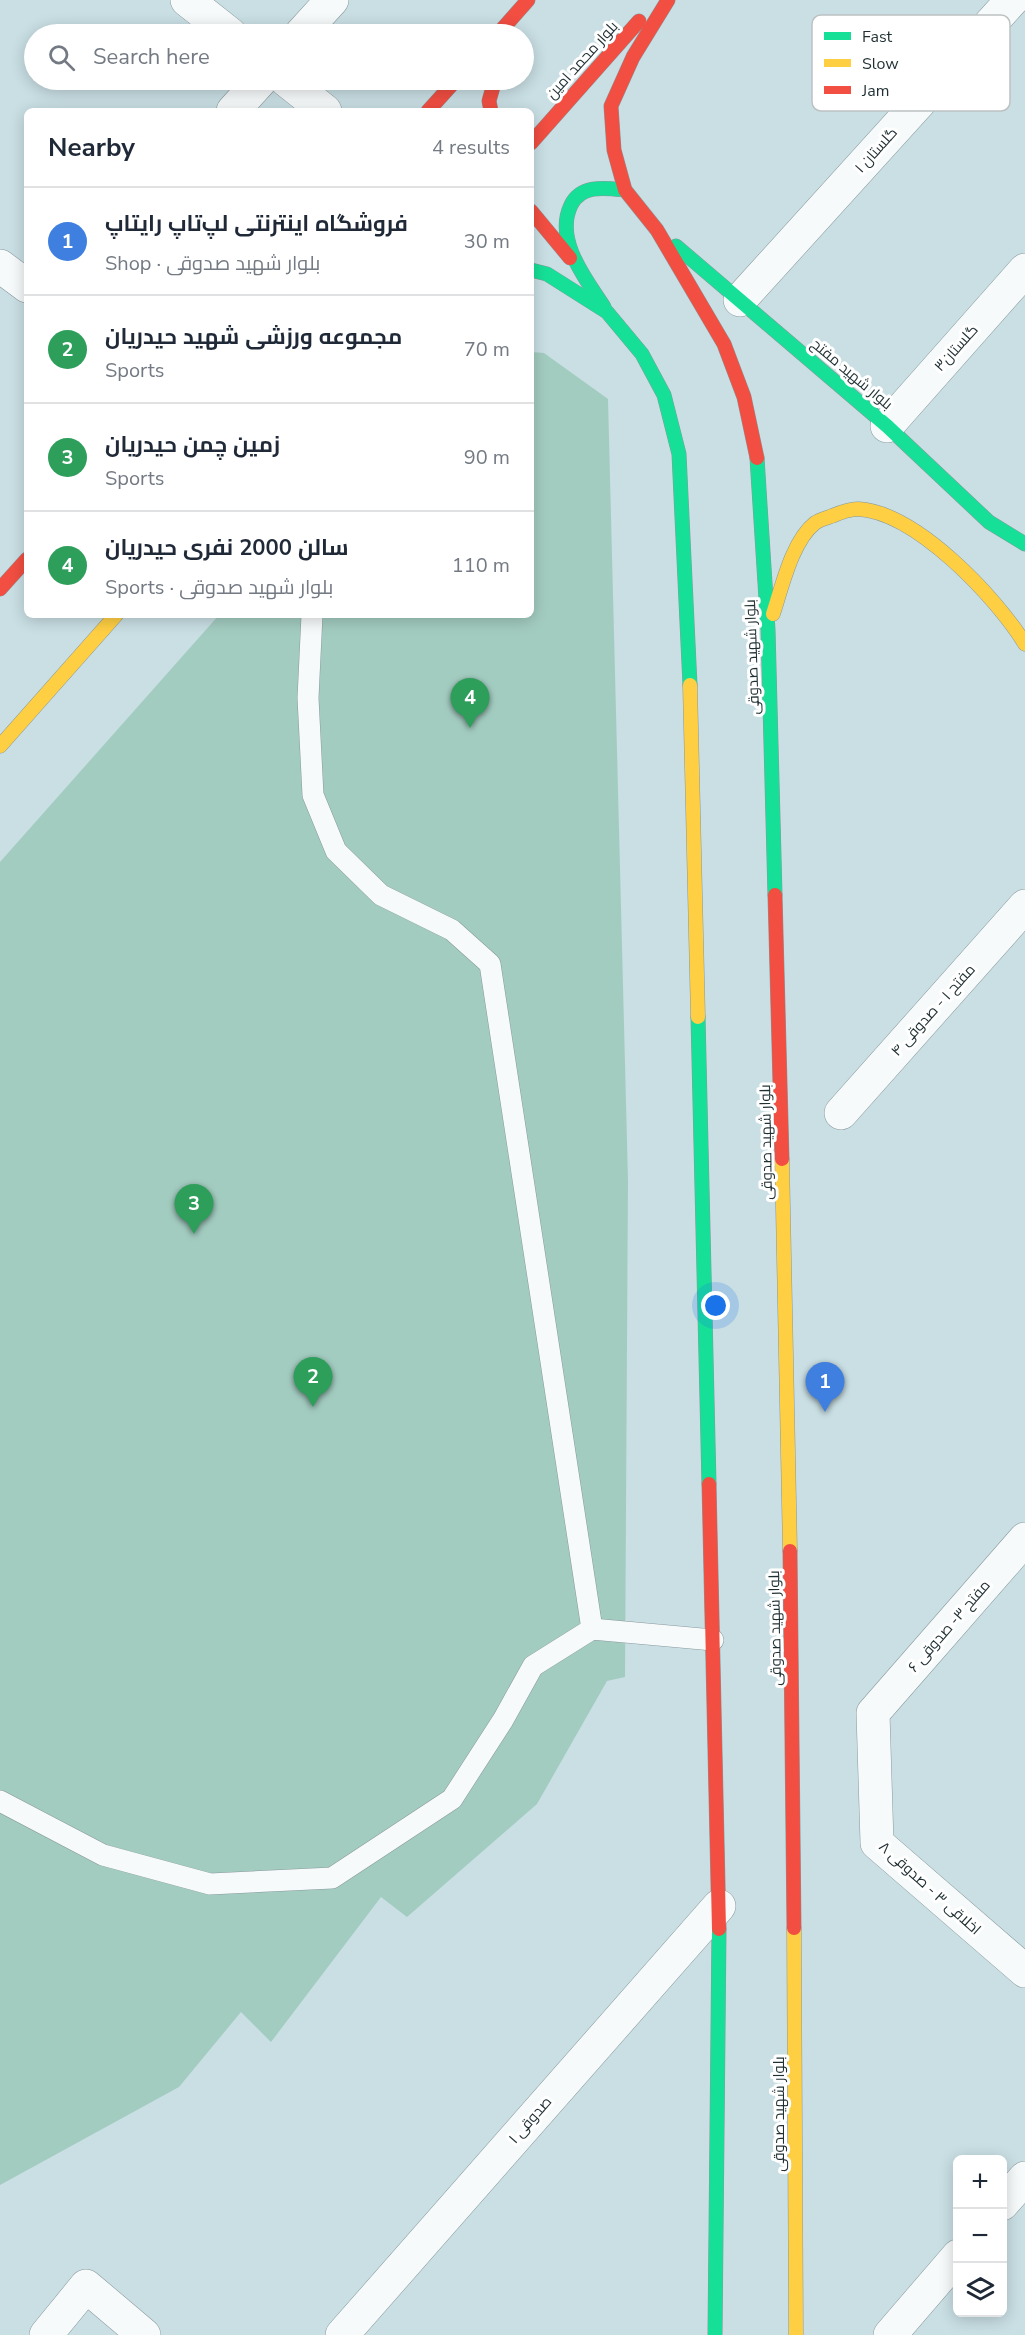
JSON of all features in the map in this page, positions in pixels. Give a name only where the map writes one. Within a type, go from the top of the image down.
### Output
[{"type":"main road","points":[[507,24],[528,0]]},
{"type":"main road","name":"بلوار محمد امین","points":[[534,140],[657,0]]},
{"type":"main road","name":"بلوار شهید صدوقی","points":[[668,0],[633,57],[611,106],[614,150],[625,190],[657,230],[724,344],[744,397],[757,459],[768,630],[783,1190],[794,1782],[796,2335]]},
{"type":"main road","points":[[512,24],[514,16]]},
{"type":"main road","points":[[431,108],[447,90]]},
{"type":"main road","points":[[490,108],[489,101],[492,90]]},
{"type":"main road","points":[[625,190],[603,187],[585,190],[572,199],[565,219],[568,243],[586,278],[607,312],[642,354],[664,395],[679,454],[688,619],[719,1906],[715,2335]]},
{"type":"main road","points":[[534,215],[586,278]]},
{"type":"main road","name":"بلوار شهید مفتح","points":[[657,230],[887,426],[989,522],[1025,544]]},
{"type":"main road","points":[[534,271],[546,274],[607,312]]},
{"type":"main road","points":[[768,630],[795,550],[815,523],[857,508],[892,517],[950,559],[990,596],[1018,630],[1025,644]]},
{"type":"main road","points":[[0,589],[24,562]]},
{"type":"main road","points":[[0,746],[113,618]]},
{"type":"street","points":[[187,0],[217,24]]},
{"type":"street","points":[[310,24],[332,0]]},
{"type":"street","name":"گلستان ۱","points":[[998,15],[1012,0]]},
{"type":"street","points":[[236,108],[252,90]]},
{"type":"street","points":[[299,90],[321,108]]},
{"type":"street","name":"گلستان ۱","points":[[740,300],[911,111]]},
{"type":"street","points":[[0,266],[24,284]]},
{"type":"street","name":"گلستان۳","points":[[887,426],[1025,270]]},
{"type":"street","name":"مفتح ۱ - صدوقی ۴","points":[[841,1113],[1025,906]]},
{"type":"street","name":"مفتح ۳- صدوقی ۶","points":[[873,1713],[1025,1539]]},
{"type":"street","name":"اخلاقی ۳ - صدوقی ۸","points":[[873,1713],[877,1843],[1025,1971]]},
{"type":"street","name":"صدوقی ۱","points":[[342,2335],[719,1906]]},
{"type":"street","points":[[1007,2198],[1025,2178]]},
{"type":"street","points":[[890,2335],[953,2261]]},
{"type":"street","points":[[46,2335],[86,2286],[144,2335]]},
{"type":"lane","points":[[312,618],[308,698],[313,795],[336,851],[381,895],[452,930],[490,964],[592,1629]]},
{"type":"lane","points":[[0,1801],[103,1855],[210,1884],[332,1878],[452,1799],[503,1720],[533,1666],[592,1629],[713,1640]]},
{"type":"green space","points":[[534,352],[544,353],[608,399],[628,1181],[625,1677],[607,1681],[537,1804],[407,1917],[381,1897],[271,2042],[241,2012],[179,2087],[0,2185],[0,862],[216,618],[534,618]]},
{"type":"traffic: fast","points":[[604,307],[574,259],[566,232],[567,218],[575,198],[587,190],[625,190]]},
{"type":"traffic: fast","points":[[676,246],[887,426],[989,522],[1025,544]]},
{"type":"traffic: fast","points":[[534,271],[547,274],[607,312],[642,354],[664,395],[679,454],[690,685]]},
{"type":"traffic: fast","points":[[757,458],[768,630],[775,895]]},
{"type":"traffic: fast","points":[[698,1017],[709,1484]]},
{"type":"traffic: fast","points":[[715,2335],[719,1929]]},
{"type":"traffic: slow","points":[[773,614],[789,565],[807,531],[821,520],[844,511],[858,509],[881,514],[929,541],[975,581],[1025,644]]},
{"type":"traffic: slow","points":[[0,746],[113,618]]},
{"type":"traffic: slow","points":[[690,685],[698,1017]]},
{"type":"traffic: slow","points":[[782,1159],[790,1551]]},
{"type":"traffic: slow","points":[[794,1928],[796,2335]]},
{"type":"traffic: jam","points":[[507,24],[528,0]]},
{"type":"traffic: jam","points":[[668,0],[633,57],[611,106],[614,150],[625,190],[657,230],[724,344],[744,397],[757,458]]},
{"type":"traffic: jam","points":[[534,140],[639,21]]},
{"type":"traffic: jam","points":[[431,108],[447,90]]},
{"type":"traffic: jam","points":[[490,108],[489,101],[492,90]]},
{"type":"traffic: jam","points":[[534,215],[570,258]]},
{"type":"traffic: jam","points":[[0,589],[24,562]]},
{"type":"traffic: jam","points":[[775,895],[782,1159]]},
{"type":"traffic: jam","points":[[709,1484],[719,1929]]},
{"type":"traffic: jam","points":[[790,1551],[794,1928]]},
{"type":"place","name":"سالن 2000 نفری حیدریان","points":[[470,728]]},
{"type":"place","name":"زمین چمن حیدریان","points":[[194,1234]]},
{"type":"place","name":"مجموعه ورزشی شهید حیدریان","points":[[313,1407]]},
{"type":"place","name":"فروشگاه اینترنتی لپ‌تاپ رایتاپ","points":[[825,1412]]}]
